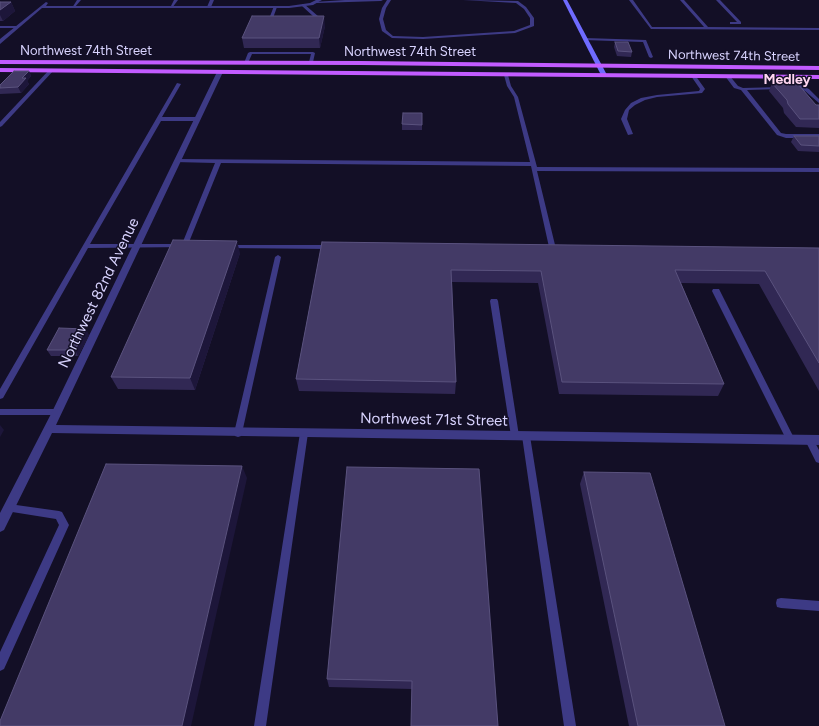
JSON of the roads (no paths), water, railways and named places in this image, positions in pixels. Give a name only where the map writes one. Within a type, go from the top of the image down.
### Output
[{"type":"main road","points":[[565,0],[604,75]]},
{"type":"main road","name":"Northwest 74th Street","points":[[0,62],[311,62],[816,68]]},
{"type":"main road","points":[[790,76],[798,71],[816,68]]},
{"type":"main road","name":"Northwest 74th Street","points":[[0,70],[819,77]]},
{"type":"street","points":[[0,42],[49,0]]},
{"type":"street","points":[[41,7],[275,7],[304,5],[318,1]]},
{"type":"street","name":"Northwest 82nd Avenue","points":[[0,526],[49,429],[220,72]]},
{"type":"street","name":"Northwest 71st Street","points":[[49,429],[238,433],[814,440]]},
{"type":"lane","points":[[73,7],[79,0]]},
{"type":"lane","points":[[171,7],[176,0]]},
{"type":"lane","points":[[209,7],[212,0]]},
{"type":"lane","points":[[318,1],[381,0]]},
{"type":"lane","points":[[389,0],[384,8],[381,19],[384,31],[392,37],[423,38],[515,32],[532,26],[532,18],[517,2],[465,0]]},
{"type":"lane","points":[[631,0],[651,28],[819,29]]},
{"type":"lane","points":[[682,0],[707,28]]},
{"type":"lane","points":[[718,0],[740,23],[725,23]]},
{"type":"lane","points":[[302,18],[318,18],[304,5]]},
{"type":"lane","points":[[275,7],[271,19],[279,19]]},
{"type":"lane","points":[[702,23],[710,23]]},
{"type":"lane","points":[[0,27],[16,27]]},
{"type":"lane","points":[[585,39],[645,41],[651,57]]},
{"type":"lane","points":[[246,62],[250,53],[313,52],[311,62]]},
{"type":"lane","points":[[12,75],[16,70]]},
{"type":"lane","points":[[0,125],[52,70]]},
{"type":"lane","points":[[506,74],[509,86],[516,97],[553,249]]},
{"type":"lane","points":[[630,134],[624,119],[627,110],[633,104],[643,99],[657,96],[700,92],[703,89],[693,76]]},
{"type":"lane","points":[[727,76],[736,87],[742,90],[779,134],[786,136],[819,136]]},
{"type":"lane","points":[[790,76],[800,88]]},
{"type":"lane","points":[[0,396],[179,84]]},
{"type":"lane","points":[[742,90],[786,88]]},
{"type":"lane","points":[[793,88],[807,90],[819,102]]},
{"type":"lane","points":[[159,119],[198,119]]},
{"type":"lane","points":[[177,161],[819,170]]},
{"type":"lane","points":[[185,246],[219,161]]},
{"type":"lane","points":[[86,246],[193,246]]},
{"type":"lane","points":[[217,247],[337,247]]},
{"type":"lane","points":[[537,249],[560,249]]},
{"type":"lane","points":[[238,433],[278,257]]},
{"type":"lane","points":[[716,291],[791,440]]},
{"type":"lane","points":[[494,301],[520,436],[570,726]]},
{"type":"lane","points":[[0,412],[57,412]]},
{"type":"lane","points":[[260,726],[304,433]]},
{"type":"lane","points":[[814,440],[819,459]]},
{"type":"lane","points":[[0,665],[64,525],[59,515],[9,508]]},
{"type":"lane","points":[[781,603],[819,606]]},
{"type":"district","name":"Medley","points":[[787,80]]}]
